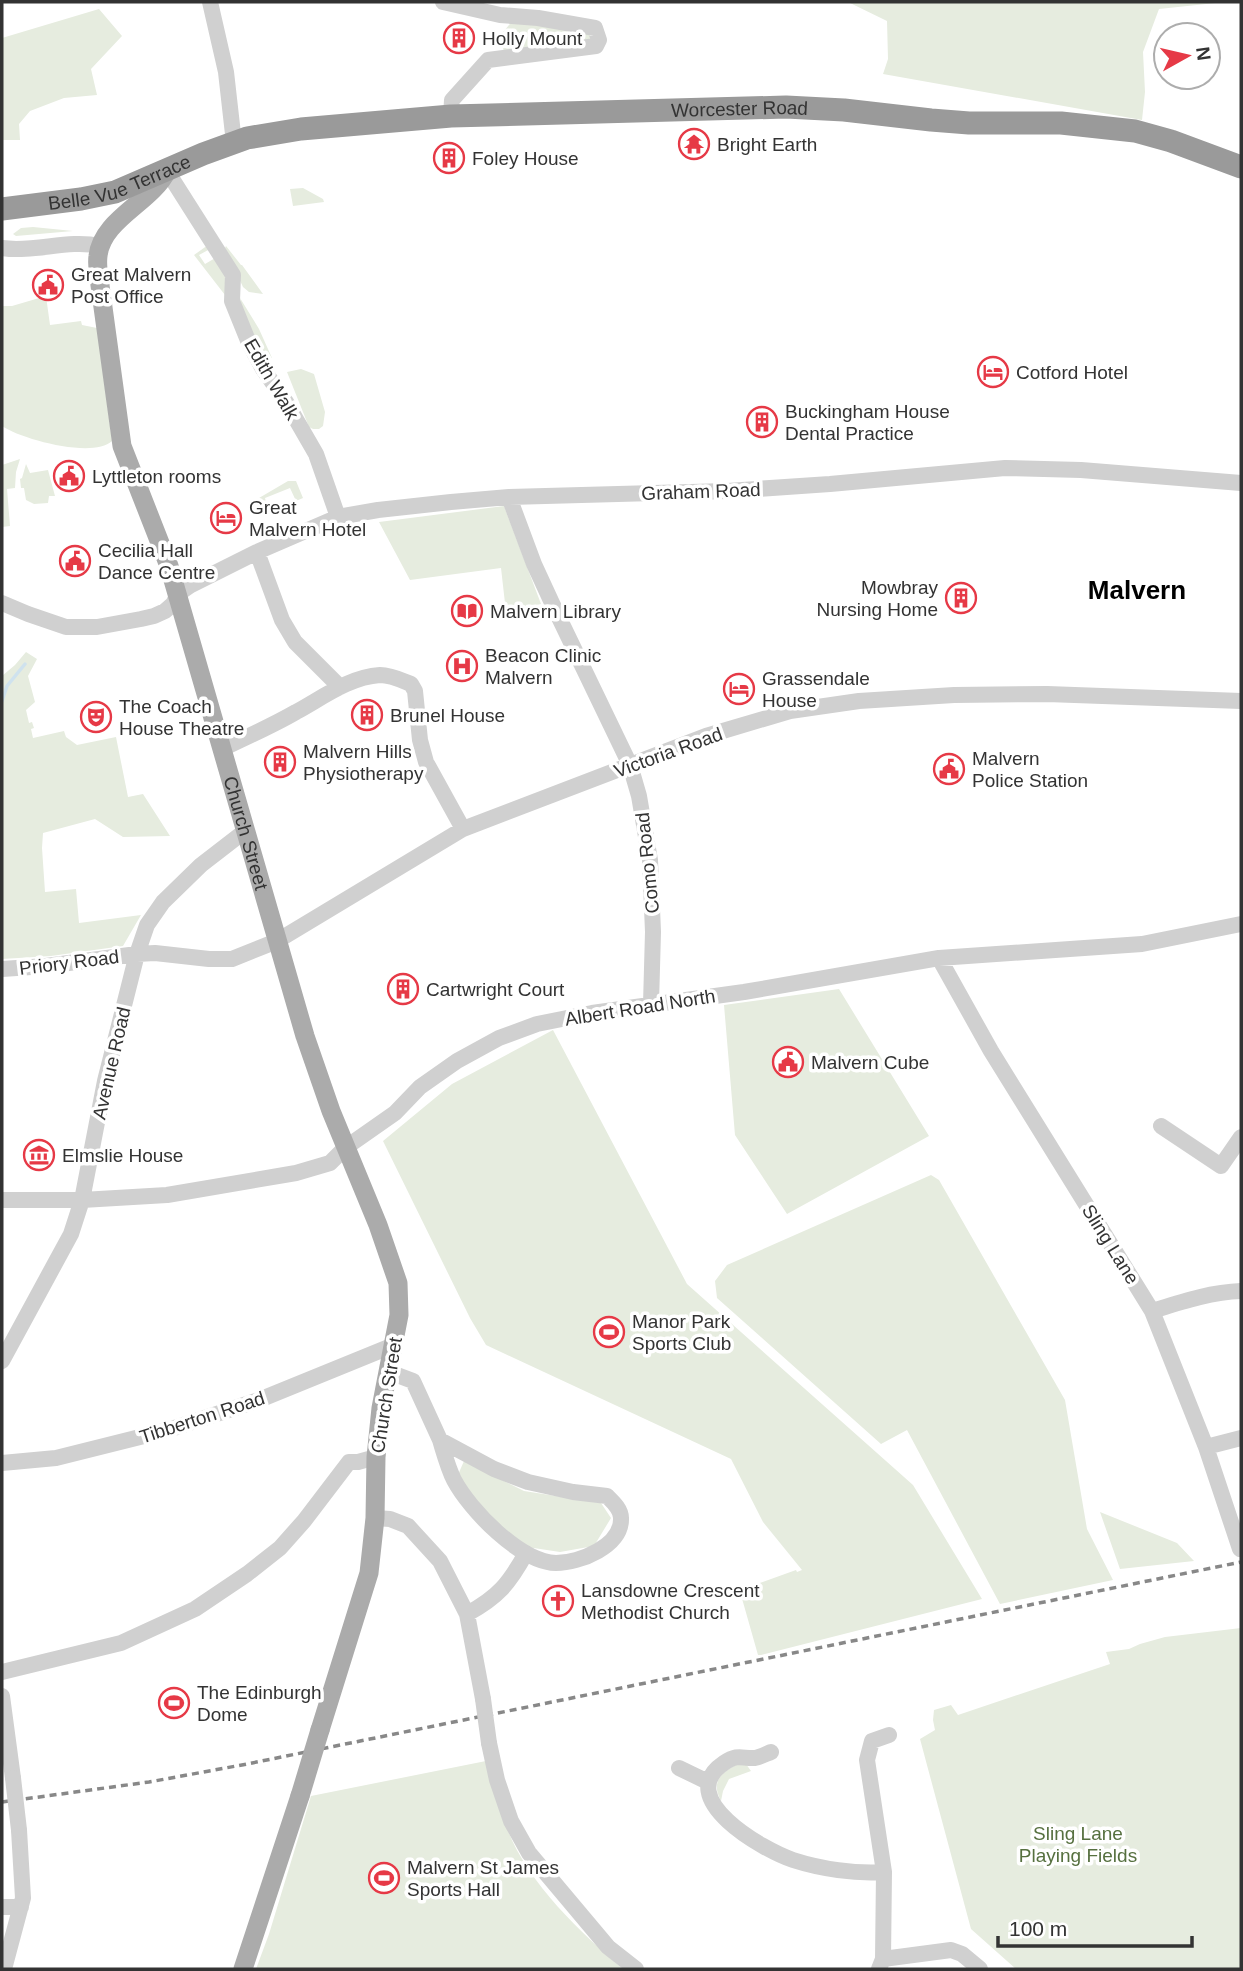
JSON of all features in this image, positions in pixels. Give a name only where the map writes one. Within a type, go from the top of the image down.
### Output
[{"type":"highway","name":"Worcester Road","points":[[233,143],[301,129],[451,116],[786,107],[844,110],[931,120],[1061,123],[1135,131],[1171,141],[1241,167]]},
{"type":"highway","name":"Belle Vue Terrace","points":[[2,209],[101,195],[127,188],[233,143]]},
{"type":"main road","points":[[100,246],[115,224],[159,186],[167,171]]},
{"type":"main road","name":"Church Street","points":[[100,246],[97,255],[99,278],[122,444],[178,594],[305,1036],[398,1283],[399,1315],[376,1457],[375,1518],[369,1573],[243,1969]]},
{"type":"street","points":[[210,2],[226,72],[233,143]]},
{"type":"street","points":[[443,2],[500,15],[538,18],[595,28],[599,40],[596,46],[488,60],[452,100],[451,116]]},
{"type":"street","name":"Edith Walk","points":[[167,171],[233,275],[232,301],[249,343],[316,454],[338,517]]},
{"type":"street","points":[[2,248],[24,250],[76,243],[100,246]]},
{"type":"street","name":"Graham Road","points":[[2,603],[66,627],[97,627],[155,616],[173,604],[178,594],[191,585],[257,552],[338,517],[378,510],[509,497],[727,491],[1005,468],[1081,470],[1241,483]]},
{"type":"street","name":"Como Road","points":[[509,497],[547,594],[630,765],[639,796],[650,860],[653,932],[651,1004]]},
{"type":"street","points":[[257,552],[282,620],[295,642],[340,687]]},
{"type":"street","points":[[222,749],[340,687],[365,678],[392,676],[411,684],[415,691],[426,762],[463,829]]},
{"type":"street","name":"Victoria Road","points":[[136,954],[232,959],[277,942],[463,829],[706,737],[790,711],[859,701],[954,695],[1036,694],[1241,701]]},
{"type":"street","name":"Avenue Road","points":[[2,1361],[71,1234],[82,1200],[105,1081],[136,954],[147,926],[163,902],[201,864],[245,831]]},
{"type":"street","name":"Albert Road North","points":[[2,1200],[82,1200],[167,1195],[296,1173],[330,1163],[345,1148],[395,1112],[420,1087],[457,1061],[499,1038],[537,1024],[939,958],[1142,944],[1241,924]]},
{"type":"street","name":"Priory Road","points":[[2,969],[136,954]]},
{"type":"street","name":"Sling Lane","points":[[939,958],[991,1051],[1152,1311],[1206,1447],[1240,1549]]},
{"type":"street","points":[[1161,1126],[1221,1166],[1241,1137]]},
{"type":"street","points":[[1152,1311],[1195,1298],[1241,1291]]},
{"type":"street","name":"Tibberton Road","points":[[2,1463],[56,1458],[168,1430],[259,1400],[394,1345]]},
{"type":"street","points":[[389,1372],[413,1381],[440,1440],[454,1480],[475,1510],[502,1537],[526,1553],[554,1563],[579,1560],[601,1550],[614,1538],[622,1520],[619,1509],[607,1496],[528,1482],[494,1469],[440,1440]]},
{"type":"street","points":[[1206,1447],[1241,1438]]},
{"type":"street","points":[[2,1672],[121,1643],[195,1609],[280,1548],[349,1462],[376,1457]]},
{"type":"street","points":[[375,1518],[390,1519],[408,1527],[440,1561],[467,1614],[489,1743],[497,1780],[511,1821],[529,1853],[608,1947],[636,1969]]},
{"type":"street","points":[[467,1614],[498,1594],[513,1578],[526,1553]]},
{"type":"street","points":[[2,1696],[19,1830],[23,1898],[5,1969]]},
{"type":"street","points":[[889,1735],[865,1739],[884,1872],[881,1964],[951,1951],[962,1954],[980,1969]]},
{"type":"street","points":[[762,1761],[739,1756],[724,1763],[708,1782],[709,1794],[715,1807],[734,1826],[759,1844],[793,1860],[864,1874],[884,1872]]},
{"type":"street","points":[[679,1768],[708,1782]]},
{"type":"street","points":[[2,1907],[22,1907]]},
{"type":"green space","points":[[848,2],[1225,2],[1159,9],[1155,21],[1152,21],[1143,52],[1145,92],[1142,120],[883,74],[888,59],[887,21]]},
{"type":"green space","points":[[99,9],[122,36],[91,69],[97,95],[64,98],[30,111],[19,124],[20,140],[2,140],[2,38]]},
{"type":"green space","points":[[514,19],[590,31],[591,44],[504,51],[499,37]]},
{"type":"green space","points":[[303,188],[324,202],[293,206],[290,189]]},
{"type":"green space","points":[[21,228],[73,231],[16,236],[13,234]]},
{"type":"green space","points":[[208,245],[210,249],[199,255],[205,264],[217,257],[229,282],[225,295],[194,255]]},
{"type":"green space","points":[[226,246],[263,294],[249,292],[243,287]]},
{"type":"green space","points":[[46,296],[50,325],[81,321],[82,325],[97,328],[112,441],[103,446],[74,448],[57,445],[2,426],[2,306],[12,306]]},
{"type":"green space","points":[[240,298],[259,329],[272,358],[262,362],[242,311]]},
{"type":"green space","points":[[301,369],[314,374],[325,412],[323,426],[319,429],[309,427],[287,372]]},
{"type":"green space","points":[[20,459],[15,488],[7,489],[10,526],[2,527],[2,465]]},
{"type":"green space","points":[[26,464],[30,473],[48,470],[55,496],[49,496],[48,503],[34,504],[26,500],[20,479]]},
{"type":"green space","points":[[288,481],[296,481],[303,498],[296,501],[290,488],[265,498],[266,502],[261,504],[259,498]]},
{"type":"green space","points":[[504,506],[541,604],[506,612],[501,568],[410,580],[379,522]]},
{"type":"green space","points":[[26,652],[37,659],[28,676],[35,702],[26,710],[29,723],[32,722],[34,728],[31,729],[33,738],[64,731],[66,737],[77,745],[116,737],[128,797],[143,794],[170,836],[123,837],[95,819],[43,833],[45,892],[76,889],[79,923],[141,915],[123,946],[51,956],[2,959],[2,676]]},
{"type":"green space","points":[[839,989],[929,1136],[787,1214],[735,1135],[724,1005]]},
{"type":"green space","name":"Manor Park Sports Club","points":[[553,1030],[687,1284],[913,1485],[982,1599],[758,1655],[741,1595],[745,1593],[743,1589],[802,1570],[763,1522],[731,1459],[486,1345],[470,1318],[383,1141],[452,1084]]},
{"type":"green space","points":[[931,1175],[939,1180],[1065,1400],[1087,1529],[1113,1580],[1000,1604],[907,1430],[881,1444],[717,1298],[715,1281],[727,1265]]},
{"type":"green space","points":[[464,1461],[524,1491],[601,1503],[611,1518],[594,1546],[560,1552],[527,1547],[494,1522],[457,1477]]},
{"type":"green space","points":[[1100,1512],[1177,1543],[1194,1561],[1120,1569]]},
{"type":"green space","name":"Sling Lane Playing Fields","points":[[1241,1628],[1241,1969],[1016,1969],[971,1929],[920,1739],[935,1730],[934,1710],[951,1705],[958,1715],[1110,1664],[1106,1652],[1129,1649],[1165,1637]]},
{"type":"green space","points":[[486,1761],[507,1828],[528,1868],[556,1905],[623,1969],[256,1969],[311,1796]]},
{"type":"green space","points":[[738,1764],[746,1764],[751,1771],[729,1779],[721,1801],[717,1783],[726,1771]]},
{"type":"waterway","points":[[2,701],[7,686],[25,664]]},
{"type":"railway","points":[[2,1802],[149,1782],[247,1764],[1241,1562]]},
{"type":"place","name":"Holly Mount","points":[[459,38]]},
{"type":"place","name":"Bright Earth","points":[[694,144]]},
{"type":"place","name":"Foley House","points":[[449,158]]},
{"type":"place","name":"Great Malvern Post Office","points":[[48,285]]},
{"type":"place","name":"Cotford Hotel","points":[[993,372]]},
{"type":"place","name":"Buckingham House Dental Practice","points":[[762,422]]},
{"type":"place","name":"Lyttleton rooms","points":[[69,476]]},
{"type":"place","name":"Great Malvern Hotel","points":[[226,518]]},
{"type":"place","name":"Cecilia Hall Dance Centre","points":[[75,561]]},
{"type":"place","name":"Mowbray Nursing Home","points":[[961,598]]},
{"type":"place","name":"Malvern Library","points":[[467,611]]},
{"type":"place","name":"Beacon Clinic Malvern","points":[[462,666]]},
{"type":"place","name":"Grassendale House","points":[[739,689]]},
{"type":"place","name":"Brunel House","points":[[367,715]]},
{"type":"place","name":"The Coach House Theatre","points":[[96,717]]},
{"type":"place","name":"Malvern Hills Physiotherapy","points":[[280,762]]},
{"type":"place","name":"Malvern Police Station","points":[[949,769]]},
{"type":"place","name":"Cartwright Court","points":[[403,989]]},
{"type":"place","name":"Malvern Cube","points":[[788,1062]]},
{"type":"place","name":"Elmslie House","points":[[39,1155]]},
{"type":"place","name":"Manor Park Sports Club","points":[[609,1332]]},
{"type":"place","name":"Lansdowne Crescent Methodist Church","points":[[558,1601]]},
{"type":"place","name":"The Edinburgh Dome","points":[[174,1703]]},
{"type":"place","name":"Malvern St James Sports Hall","points":[[384,1878]]},
{"type":"district","name":"Malvern","points":[[1137,590]]}]
